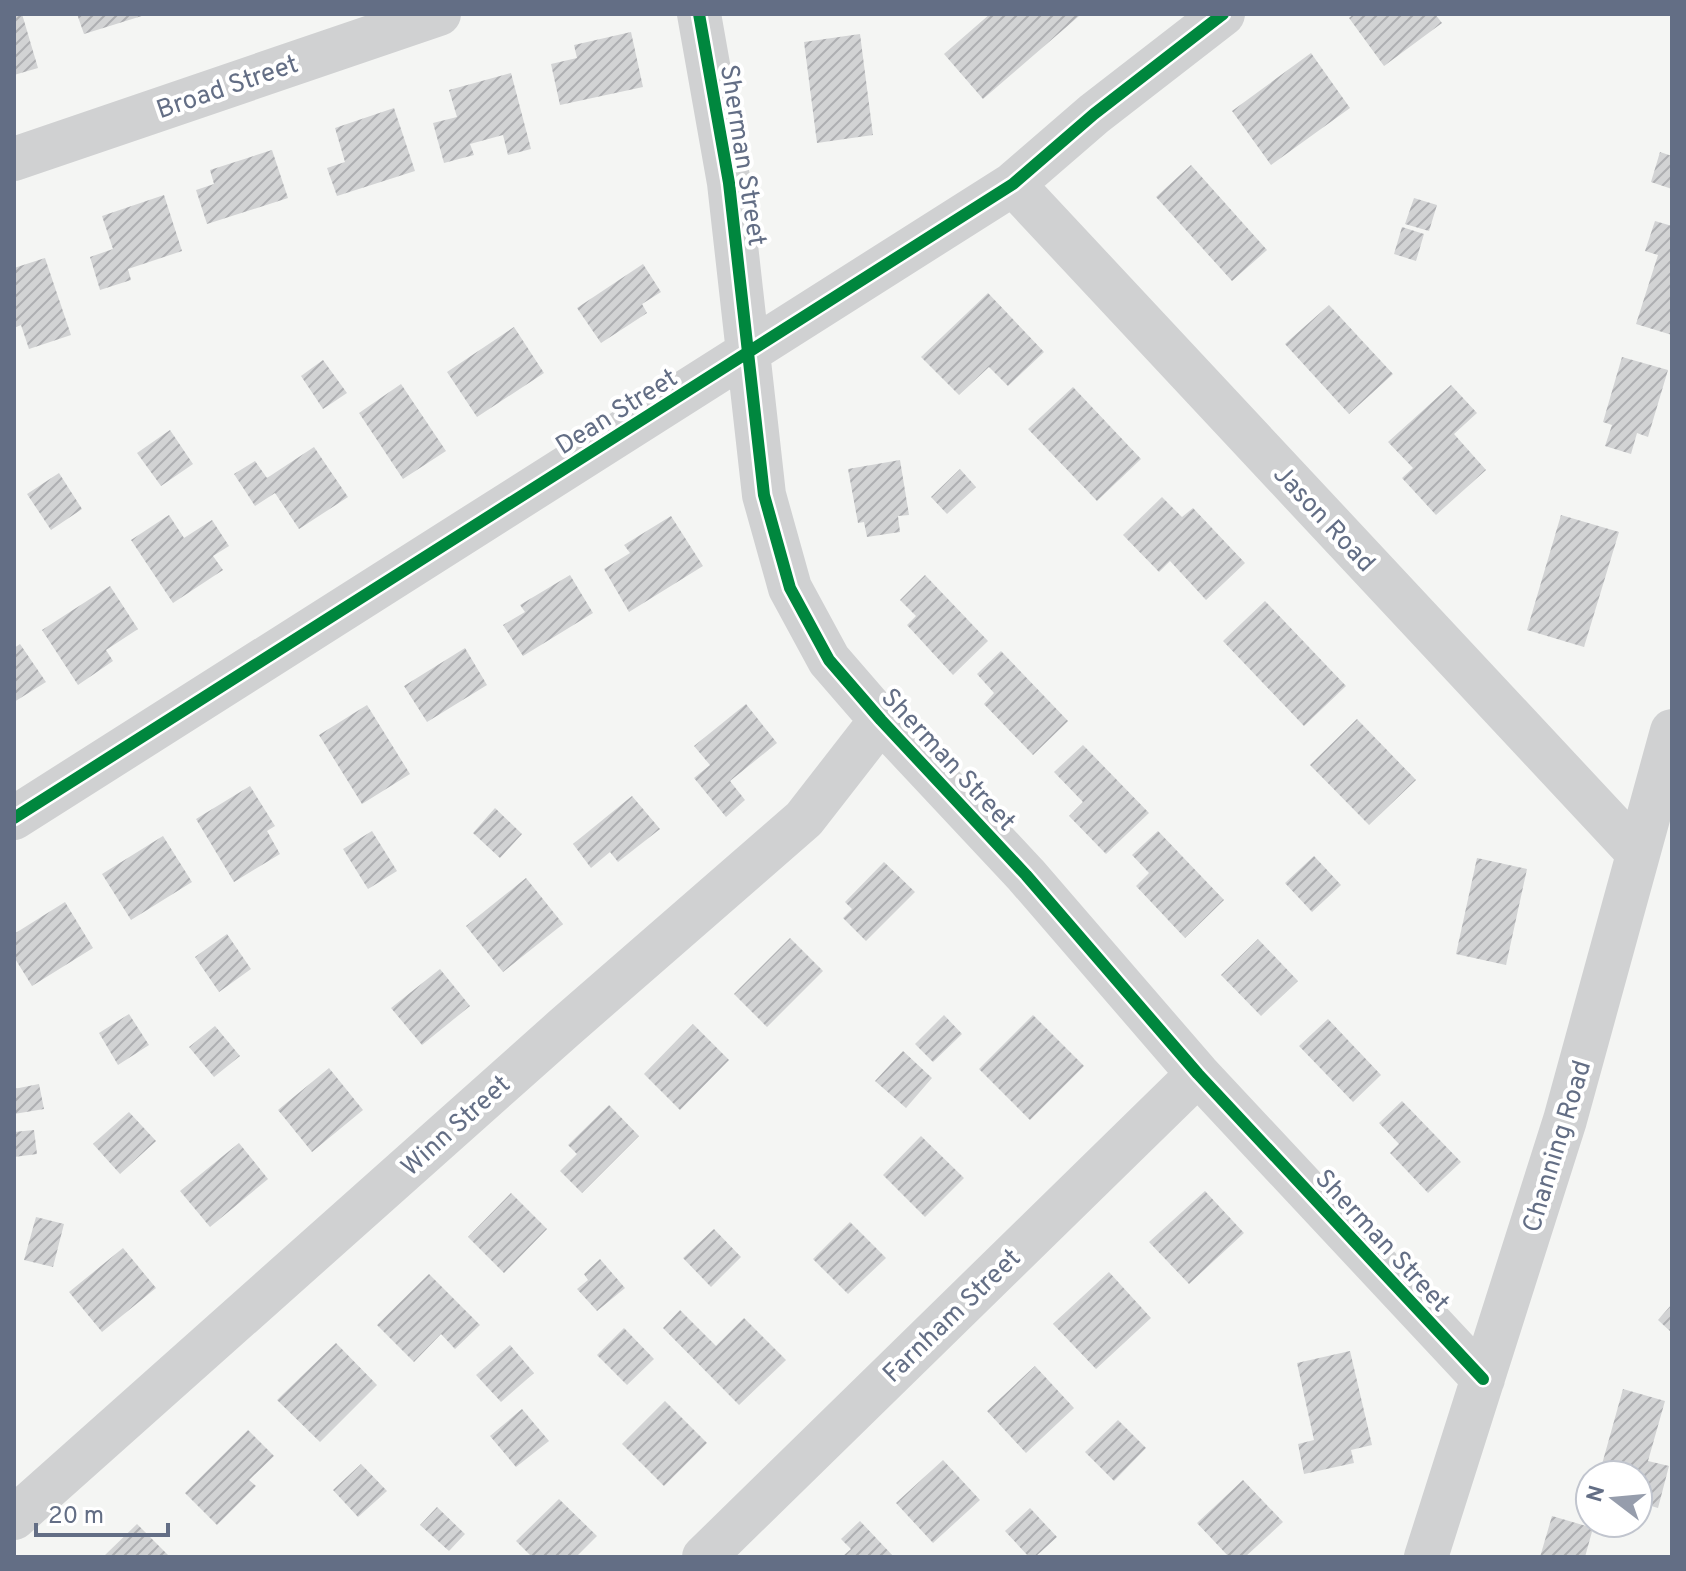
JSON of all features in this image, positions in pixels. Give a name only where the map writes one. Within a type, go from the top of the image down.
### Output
[{"type":"street","name":"Broad Street","points":[[14,159],[439,14]]},
{"type":"street","name":"Sherman Street","points":[[699,14],[729,183],[764,495],[790,588],[829,660],[1026,875],[1198,1074],[1483,1379]]},
{"type":"street","name":"Dean Street","points":[[14,818],[1013,184],[1094,114],[1223,14]]},
{"type":"street","name":"Jason Road","points":[[1013,184],[1637,852]]},
{"type":"street","name":"Winn Street","points":[[14,1518],[552,1038],[804,819],[881,720]]},
{"type":"street","name":"Channing Road","points":[[1430,1543],[1565,1120],[1672,731]]},
{"type":"street","name":"Farnham Street","points":[[704,1557],[1198,1074]]},
{"type":"street","points":[[1396,1557],[1430,1543]]},
{"type":"building","points":[[14,14],[22,14],[38,68],[14,75]]},
{"type":"building","points":[[77,14],[145,14],[145,15],[84,34]]},
{"type":"building","points":[[990,14],[1079,16],[983,99],[944,54]]},
{"type":"building","points":[[1354,14],[1435,14],[1442,23],[1384,66],[1349,18]]},
{"type":"building","points":[[631,32],[643,87],[560,105],[551,64],[577,58],[574,45]]},
{"type":"building","points":[[860,34],[873,135],[817,143],[804,42]]},
{"type":"building","points":[[1311,53],[1350,108],[1271,165],[1232,111]]},
{"type":"building","points":[[511,73],[531,149],[508,155],[503,135],[470,144],[474,155],[444,163],[433,123],[457,117],[449,90]]},
{"type":"building","points":[[394,108],[415,171],[337,196],[327,168],[345,162],[335,128]]},
{"type":"building","points":[[272,150],[288,198],[207,224],[196,190],[214,184],[210,170]]},
{"type":"building","points":[[1660,152],[1672,156],[1672,189],[1651,182]]},
{"type":"building","points":[[1191,165],[1267,250],[1232,281],[1156,197]]},
{"type":"building","points":[[164,195],[182,251],[128,269],[131,280],[100,290],[90,257],[113,249],[102,216]]},
{"type":"building","points":[[1414,198],[1437,205],[1429,231],[1405,224]]},
{"type":"building","points":[[1655,221],[1672,226],[1672,335],[1636,324],[1658,255],[1645,251]]},
{"type":"building","points":[[1402,227],[1424,234],[1416,261],[1394,254]]},
{"type":"building","points":[[45,258],[71,335],[29,349],[21,325],[14,328],[14,268]]},
{"type":"building","points":[[643,264],[661,292],[642,304],[647,313],[601,343],[577,308]]},
{"type":"building","points":[[988,293],[1044,352],[1008,386],[989,367],[959,395],[921,357]]},
{"type":"building","points":[[1329,305],[1393,374],[1349,414],[1285,344]]},
{"type":"building","points":[[514,327],[544,373],[477,417],[447,372]]},
{"type":"building","points":[[1622,357],[1668,370],[1648,437],[1637,433],[1631,454],[1605,446],[1612,425],[1603,422]]},
{"type":"building","points":[[323,360],[347,393],[323,409],[301,376]]},
{"type":"building","points":[[401,384],[446,451],[403,479],[359,413]]},
{"type":"building","points":[[1451,385],[1477,413],[1454,434],[1486,470],[1436,515],[1402,478],[1413,468],[1388,442]]},
{"type":"building","points":[[1073,387],[1141,459],[1097,501],[1028,429]]},
{"type":"building","points":[[170,430],[193,464],[161,486],[137,453]]},
{"type":"building","points":[[314,447],[348,497],[299,529],[275,493],[255,506],[234,474],[255,461],[267,478]]},
{"type":"building","points":[[900,460],[909,515],[898,516],[900,532],[867,537],[864,522],[858,523],[848,469]]},
{"type":"building","points":[[960,469],[976,487],[947,514],[931,497]]},
{"type":"building","points":[[59,473],[82,509],[51,530],[27,494]]},
{"type":"building","points":[[1162,497],[1182,517],[1193,508],[1245,563],[1206,600],[1170,561],[1159,572],[1123,535]]},
{"type":"building","points":[[169,515],[184,538],[212,520],[229,546],[213,556],[223,570],[173,603],[131,540]]},
{"type":"building","points":[[1561,515],[1619,532],[1584,647],[1527,630]]},
{"type":"building","points":[[671,516],[703,566],[629,612],[604,569],[630,553],[624,545]]},
{"type":"building","points":[[570,575],[593,613],[523,656],[503,625],[525,612],[520,605]]},
{"type":"building","points":[[925,575],[988,641],[953,675],[907,625],[916,616],[900,600]]},
{"type":"building","points":[[110,586],[138,629],[106,650],[113,661],[78,685],[42,630]]},
{"type":"building","points":[[1265,601],[1346,686],[1304,726],[1223,641]]},
{"type":"building","points":[[20,644],[46,682],[14,702],[14,648]]},
{"type":"building","points":[[465,648],[487,685],[427,722],[404,686]]},
{"type":"building","points":[[1001,651],[1068,721],[1033,755],[984,704],[994,693],[977,674]]},
{"type":"building","points":[[746,704],[777,743],[730,781],[745,800],[726,817],[694,778],[710,765],[694,746]]},
{"type":"building","points":[[367,705],[410,774],[362,804],[319,735]]},
{"type":"building","points":[[1357,719],[1416,780],[1369,825],[1310,765]]},
{"type":"building","points":[[1083,745],[1149,813],[1106,854],[1069,816],[1083,802],[1054,772]]},
{"type":"building","points":[[250,786],[275,826],[267,831],[280,854],[234,882],[196,819]]},
{"type":"building","points":[[632,796],[660,829],[618,862],[610,852],[591,868],[573,844]]},
{"type":"building","points":[[495,808],[522,834],[500,858],[473,833]]},
{"type":"building","points":[[372,831],[397,871],[368,889],[343,849]]},
{"type":"building","points":[[1158,831],[1224,900],[1185,938],[1136,886],[1149,873],[1132,855]]},
{"type":"building","points":[[163,836],[192,882],[131,920],[102,874]]},
{"type":"building","points":[[1314,856],[1341,885],[1312,912],[1285,883]]},
{"type":"building","points":[[1477,858],[1527,869],[1506,965],[1456,954]]},
{"type":"building","points":[[884,862],[915,892],[866,941],[843,918],[852,909],[845,902]]},
{"type":"building","points":[[526,878],[563,924],[503,972],[466,926]]},
{"type":"building","points":[[65,902],[93,948],[32,986],[14,957],[14,934]]},
{"type":"building","points":[[227,934],[251,969],[219,992],[195,957]]},
{"type":"building","points":[[790,938],[823,971],[767,1027],[734,994]]},
{"type":"building","points":[[1258,939],[1298,981],[1261,1016],[1221,975]]},
{"type":"building","points":[[440,969],[470,1006],[422,1045],[391,1008]]},
{"type":"building","points":[[129,1014],[149,1045],[118,1065],[99,1033]]},
{"type":"building","points":[[944,1015],[962,1034],[933,1062],[915,1044]]},
{"type":"building","points":[[1033,1015],[1084,1066],[1030,1120],[979,1069]]},
{"type":"building","points":[[1328,1019],[1381,1075],[1353,1102],[1299,1046]]},
{"type":"building","points":[[693,1024],[729,1060],[680,1110],[644,1074]]},
{"type":"building","points":[[215,1026],[240,1056],[214,1077],[189,1047]]},
{"type":"building","points":[[903,1051],[932,1078],[906,1108],[875,1081]]},
{"type":"building","points":[[329,1068],[363,1110],[312,1152],[278,1110]]},
{"type":"building","points":[[39,1084],[44,1109],[14,1114],[14,1089]]},
{"type":"building","points":[[1402,1101],[1461,1162],[1428,1193],[1390,1153],[1399,1144],[1379,1123]]},
{"type":"building","points":[[609,1105],[639,1136],[582,1193],[560,1171],[577,1154],[568,1145]]},
{"type":"building","points":[[129,1112],[156,1141],[120,1174],[93,1144]]},
{"type":"building","points":[[34,1130],[37,1154],[14,1157],[14,1132]]},
{"type":"building","points":[[921,1136],[964,1178],[925,1217],[883,1175]]},
{"type":"building","points":[[239,1143],[268,1179],[210,1227],[180,1191]]},
{"type":"building","points":[[1205,1191],[1244,1233],[1189,1284],[1149,1242]]},
{"type":"building","points":[[511,1193],[547,1229],[504,1273],[468,1237]]},
{"type":"building","points":[[36,1217],[64,1224],[53,1267],[24,1260]]},
{"type":"building","points":[[850,1222],[886,1258],[848,1294],[813,1259]]},
{"type":"building","points":[[714,1229],[741,1257],[711,1287],[683,1258]]},
{"type":"building","points":[[123,1248],[156,1288],[102,1332],[69,1292]]},
{"type":"building","points":[[600,1259],[625,1288],[597,1311],[577,1289],[588,1280],[584,1274]]},
{"type":"building","points":[[1109,1272],[1151,1318],[1096,1369],[1053,1324]]},
{"type":"building","points":[[429,1274],[480,1325],[455,1349],[441,1334],[414,1362],[377,1325]]},
{"type":"building","points":[[1672,1304],[1672,1333],[1658,1320]]},
{"type":"building","points":[[680,1310],[716,1346],[744,1318],[786,1360],[739,1405],[663,1328]]},
{"type":"building","points":[[624,1328],[654,1359],[627,1385],[597,1355]]},
{"type":"building","points":[[336,1343],[377,1385],[320,1442],[277,1400]]},
{"type":"building","points":[[510,1345],[534,1373],[501,1402],[476,1375]]},
{"type":"building","points":[[1350,1351],[1372,1445],[1351,1450],[1354,1463],[1304,1474],[1298,1444],[1314,1440],[1297,1363]]},
{"type":"building","points":[[1035,1366],[1074,1408],[1026,1453],[987,1411]]},
{"type":"building","points":[[1623,1389],[1665,1401],[1649,1459],[1603,1459]]},
{"type":"building","points":[[665,1401],[707,1443],[664,1486],[622,1444]]},
{"type":"building","points":[[522,1409],[549,1441],[516,1467],[490,1436]]},
{"type":"building","points":[[1118,1420],[1146,1448],[1114,1481],[1085,1452]]},
{"type":"building","points":[[248,1430],[274,1456],[249,1480],[256,1486],[217,1525],[185,1493]]},
{"type":"building","points":[[943,1460],[980,1500],[933,1543],[896,1503]]},
{"type":"building","points":[[1654,1462],[1669,1466],[1658,1508],[1654,1507]]},
{"type":"building","points":[[361,1464],[387,1491],[358,1517],[333,1490]]},
{"type":"building","points":[[1243,1480],[1283,1522],[1245,1557],[1229,1557],[1197,1523]]},
{"type":"building","points":[[559,1499],[597,1536],[576,1557],[532,1557],[516,1541]]},
{"type":"building","points":[[437,1507],[465,1534],[449,1551],[420,1525]]},
{"type":"building","points":[[1030,1508],[1057,1537],[1035,1557],[1029,1557],[1005,1531]]},
{"type":"building","points":[[1552,1516],[1574,1522],[1574,1539],[1590,1539],[1585,1557],[1540,1557]]},
{"type":"building","points":[[860,1521],[894,1557],[842,1557],[851,1549],[841,1539]]},
{"type":"building","points":[[137,1524],[170,1557],[103,1557]]},
{"type":"cycle path","points":[[699,14],[729,183],[764,495],[790,588],[829,660],[1026,875],[1198,1074],[1483,1379]]},
{"type":"cycle path","points":[[14,818],[1013,184],[1094,114],[1223,14]]}]
